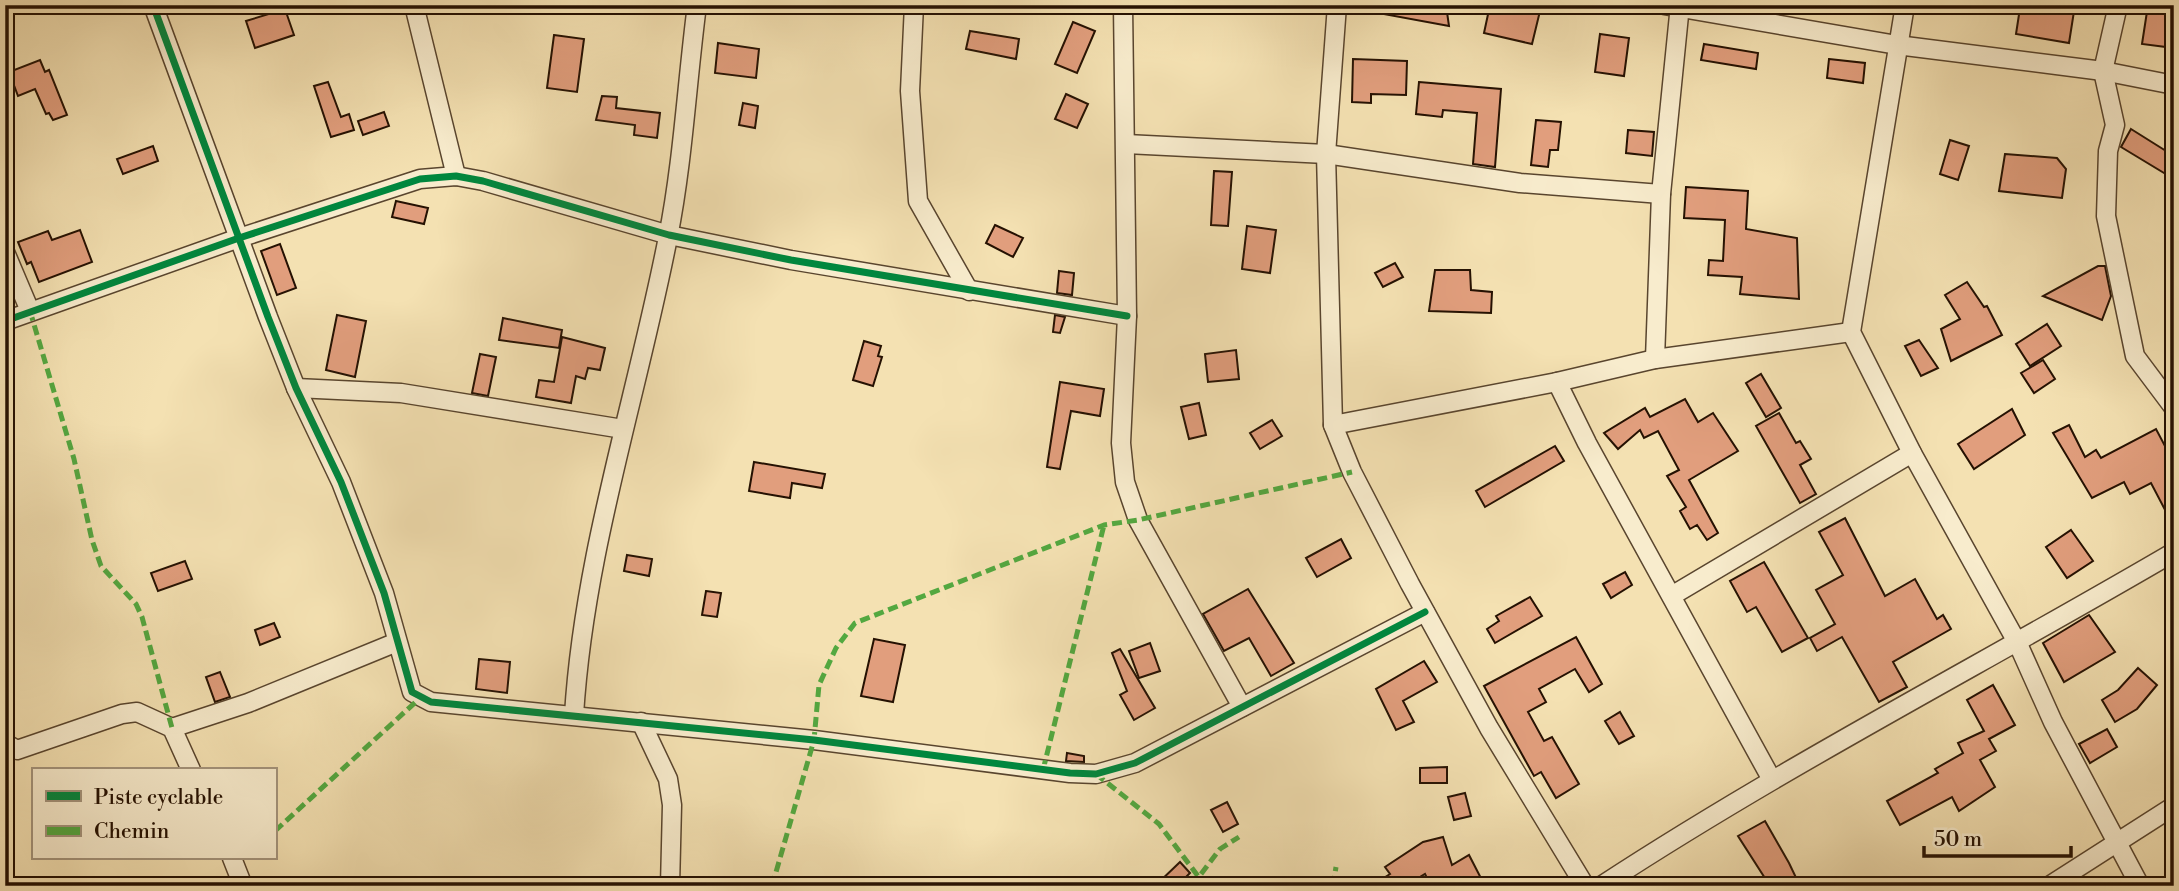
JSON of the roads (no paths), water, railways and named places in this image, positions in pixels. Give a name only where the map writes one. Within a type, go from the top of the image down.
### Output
[{"type":"street","points":[[153,5],[296,388],[341,482],[384,593],[412,692],[420,698],[431,702],[641,722],[1096,774],[1135,763],[1425,612]]},
{"type":"street","points":[[415,5],[456,176]]},
{"type":"street","points":[[574,715],[580,636],[623,429],[669,235],[697,5]]},
{"type":"street","points":[[914,5],[910,91],[918,201],[970,291]]},
{"type":"street","points":[[1123,5],[1127,316],[1121,443],[1125,482],[1138,520],[1242,707]]},
{"type":"street","points":[[1337,5],[1326,154],[1333,425],[1352,472],[1425,612],[1489,728],[1584,886]]},
{"type":"street","points":[[1905,5],[1851,332],[1912,453],[2018,644],[2053,722],[2140,886]]},
{"type":"street","points":[[2118,5],[2103,71],[2115,125],[2105,178],[2108,229],[2135,356],[2174,408]]},
{"type":"street","points":[[1655,359],[1661,194],[1674,6],[1897,45],[2103,71],[2174,85]]},
{"type":"street","points":[[1126,144],[1326,154],[1520,183],[1661,194]]},
{"type":"street","points":[[5,321],[239,238],[420,179],[456,176],[483,181],[669,235],[970,291],[1127,316]]},
{"type":"street","points":[[5,252],[30,312]]},
{"type":"street","points":[[1333,425],[1557,382],[1655,359],[1851,332]]},
{"type":"street","points":[[1557,382],[1587,443],[1673,595],[1772,780]]},
{"type":"street","points":[[296,388],[401,393],[623,429]]},
{"type":"street","points":[[1673,595],[1912,453]]},
{"type":"street","points":[[1601,886],[1772,780],[2018,644],[2174,552]]},
{"type":"street","points":[[172,728],[270,694],[397,642]]},
{"type":"street","points":[[5,743],[17,750],[36,746],[137,712],[172,728],[190,768]]},
{"type":"street","points":[[641,722],[668,779],[672,805],[670,886]]},
{"type":"street","points":[[2049,886],[2174,806]]},
{"type":"street","points":[[233,860],[243,886]]}]
